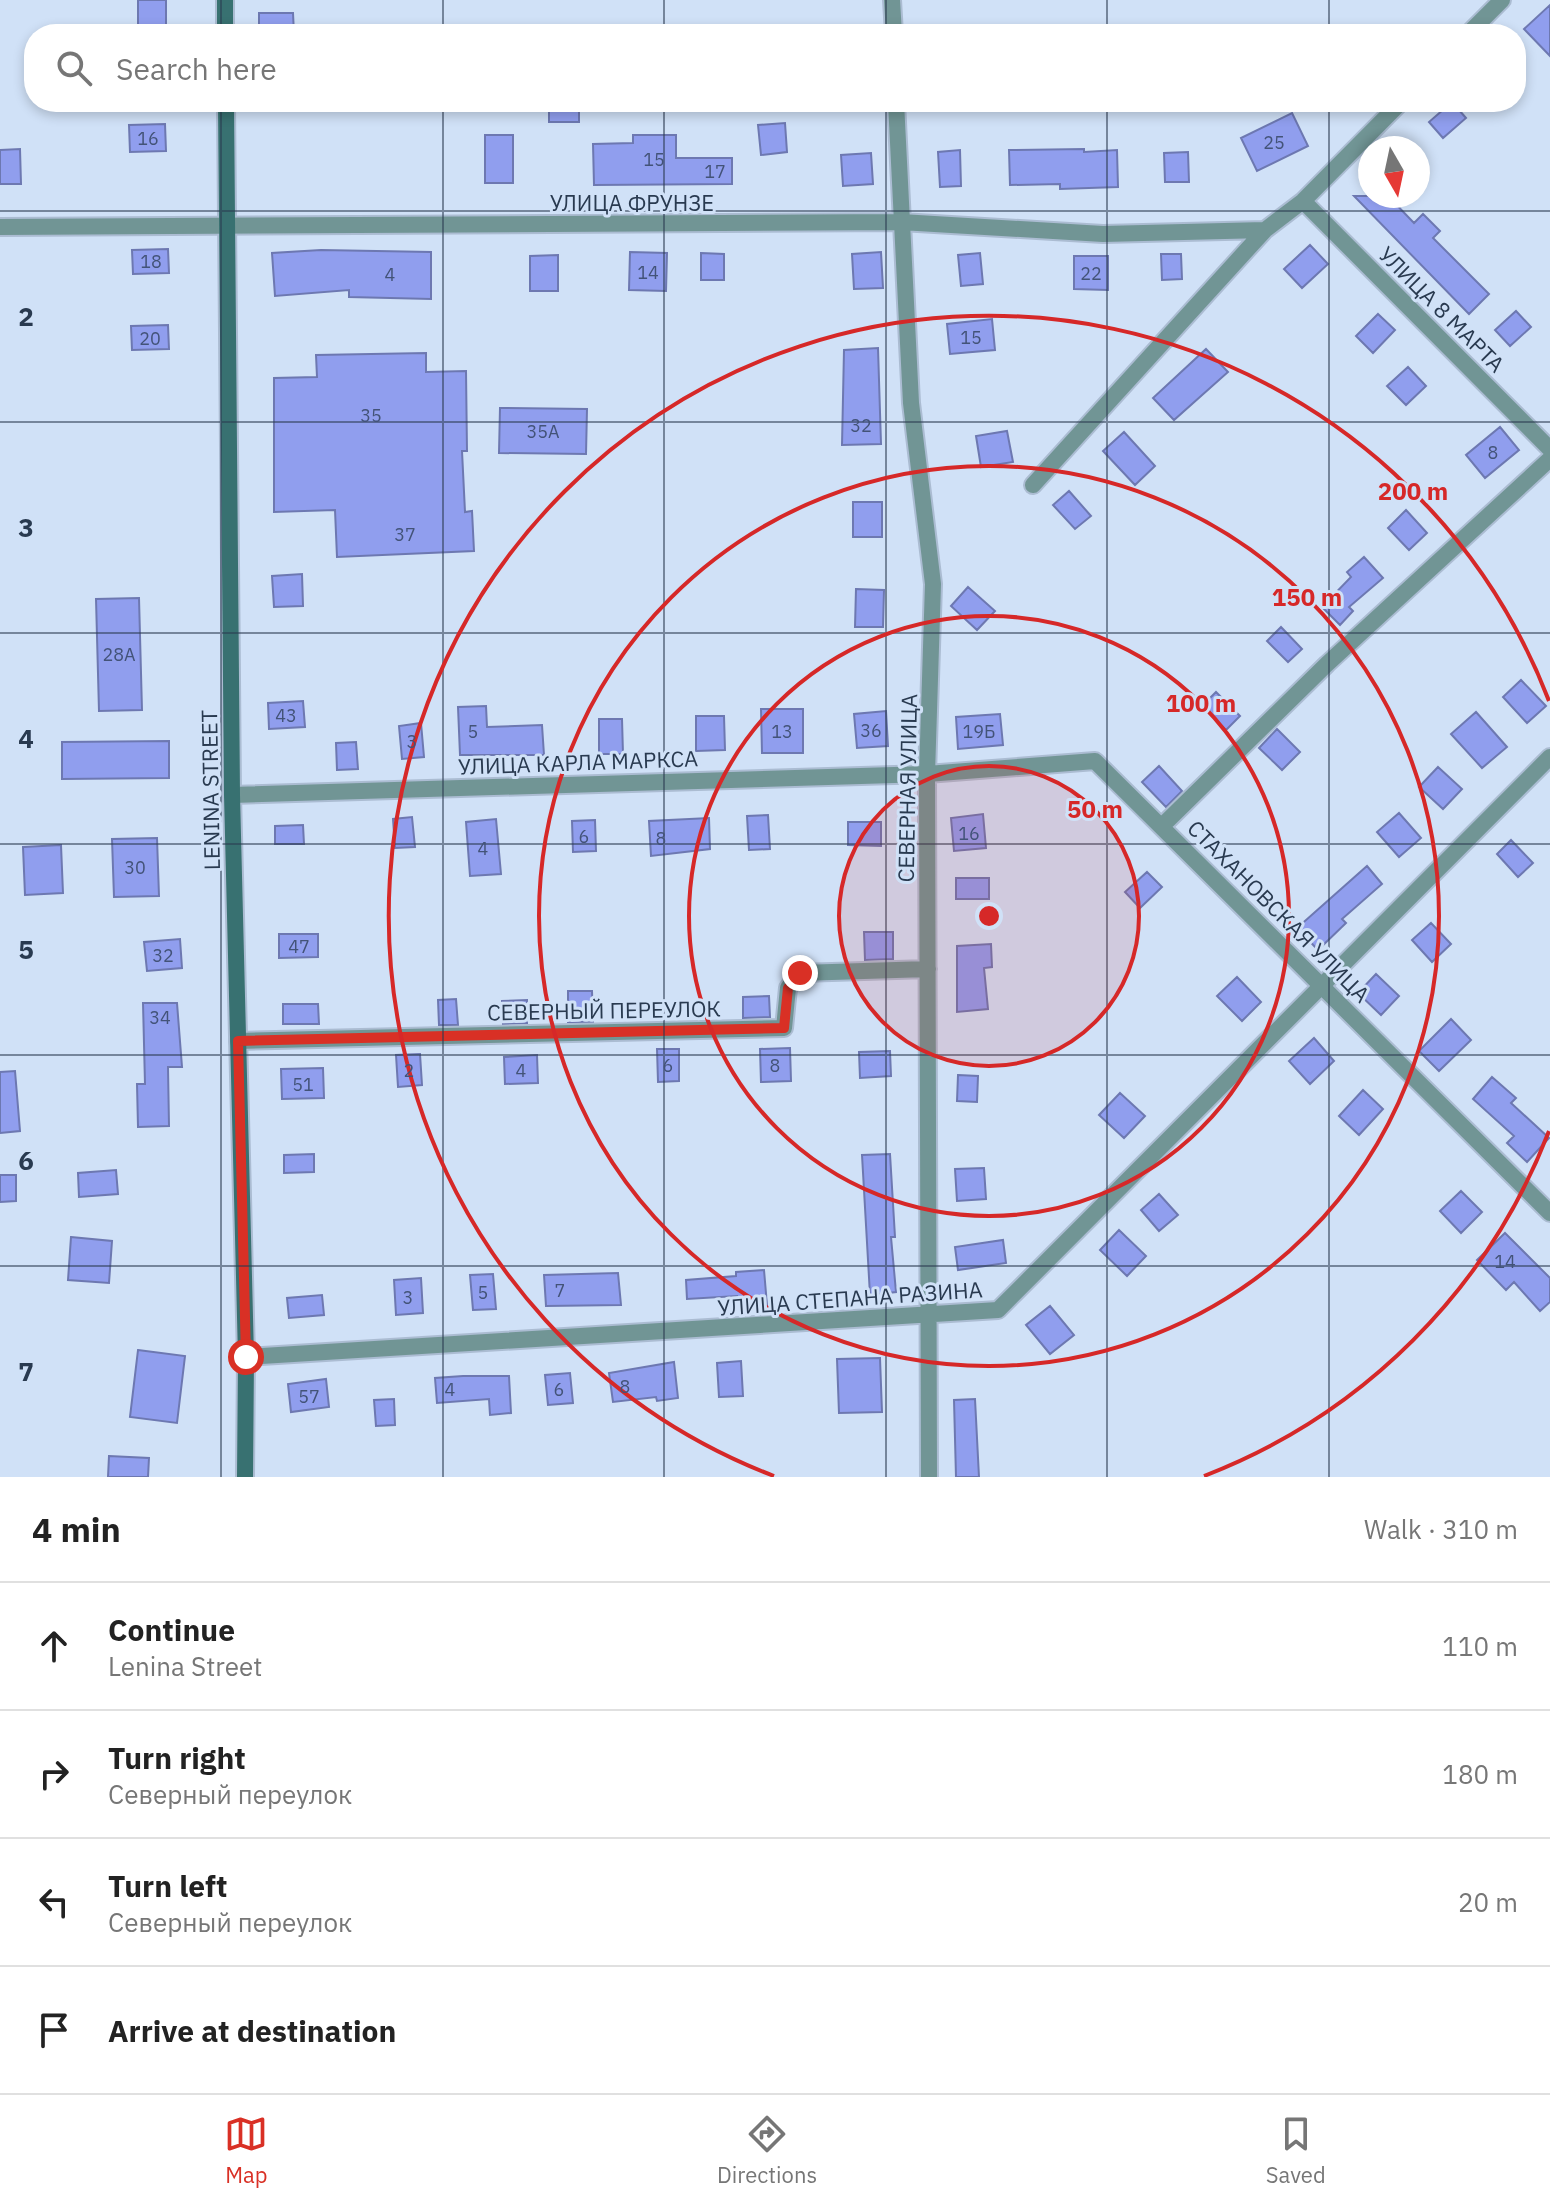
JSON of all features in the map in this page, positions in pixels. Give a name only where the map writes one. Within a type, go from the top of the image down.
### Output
[{"type":"main road","points":[[225,0],[225,24]]},
{"type":"main road","name":"LENINA STREET","points":[[226,112],[232,795],[246,1357],[245,1477]]},
{"type":"street","points":[[892,0],[893,24]]},
{"type":"street","points":[[1478,24],[1502,0]]},
{"type":"street","name":"СЕВЕРНАЯ УЛИЦА","points":[[896,112],[911,403],[933,584],[927,774],[929,1477]]},
{"type":"street","points":[[1033,485],[1265,230],[1303,201],[1391,112]]},
{"type":"street","name":"УЛИЦА 8 МАРТА","points":[[1303,201],[1550,449]]},
{"type":"street","name":"УЛИЦА ФРУНЗЕ","points":[[0,227],[901,222],[1103,234],[1265,230]]},
{"type":"street","points":[[1162,826],[1327,664],[1550,459]]},
{"type":"street","name":"УЛИЦА СТЕПАНА РАЗИНА","points":[[246,1357],[998,1310],[1550,757]]},
{"type":"street","name":"СТАХАНОВСКАЯ УЛИЦА","points":[[927,774],[1095,761],[1550,1213]]},
{"type":"street","name":"УЛИЦА КАРЛА МАРКСА","points":[[232,795],[927,774]]},
{"type":"street","name":"СЕВЕРНЫЙ ПЕРЕУЛОК","points":[[238,1041],[784,1028],[788,988],[800,973],[928,969]]},
{"type":"building","points":[[138,0],[166,0],[166,24],[138,24]]},
{"type":"building","points":[[1550,5],[1550,56],[1526,31],[1526,27]]},
{"type":"building","points":[[259,13],[293,13],[294,24],[259,24]]},
{"type":"building","points":[[549,112],[579,112],[579,122],[549,122]]},
{"type":"building","points":[[1440,112],[1461,112],[1466,118],[1443,138],[1429,122]]},
{"type":"building","points":[[1292,113],[1308,146],[1257,171],[1241,138]]},
{"type":"building","points":[[785,123],[787,152],[761,155],[758,125]]},
{"type":"building","points":[[165,124],[166,151],[130,152],[129,125]]},
{"type":"building","points":[[485,135],[513,135],[513,183],[485,183]]},
{"type":"building","points":[[633,135],[676,135],[676,158],[732,158],[732,184],[594,185],[593,144],[633,143]]},
{"type":"building","points":[[20,149],[21,184],[0,184],[0,150]]},
{"type":"building","points":[[1084,149],[1084,152],[1117,150],[1118,187],[1060,189],[1060,184],[1010,185],[1009,150]]},
{"type":"building","points":[[960,150],[961,186],[940,187],[938,152]]},
{"type":"building","points":[[1188,152],[1189,182],[1165,182],[1164,153]]},
{"type":"building","points":[[871,153],[873,184],[843,186],[841,155]]},
{"type":"building","points":[[1366,208],[1400,208],[1414,223],[1423,214],[1440,231],[1433,238],[1489,294],[1469,314]]},
{"type":"building","points":[[1310,245],[1328,264],[1302,288],[1284,269]]},
{"type":"building","points":[[168,249],[169,273],[133,274],[132,250]]},
{"type":"building","points":[[321,250],[431,252],[431,299],[349,297],[349,290],[275,296],[272,253]]},
{"type":"building","points":[[630,252],[667,253],[666,291],[629,290]]},
{"type":"building","points":[[881,252],[883,288],[854,289],[852,254]]},
{"type":"building","points":[[701,253],[724,254],[724,280],[701,280]]},
{"type":"building","points":[[980,253],[983,284],[961,286],[958,255]]},
{"type":"building","points":[[1161,254],[1181,254],[1182,279],[1162,280]]},
{"type":"building","points":[[558,255],[558,291],[530,291],[530,256]]},
{"type":"building","points":[[1074,256],[1108,256],[1108,290],[1074,289]]},
{"type":"building","points":[[1516,311],[1531,327],[1510,346],[1495,330]]},
{"type":"building","points":[[1378,314],[1395,330],[1373,353],[1356,336]]},
{"type":"building","points":[[992,319],[995,350],[950,354],[947,324]]},
{"type":"building","points":[[168,325],[169,349],[132,350],[131,326]]},
{"type":"building","points":[[878,348],[881,444],[842,445],[844,350]]},
{"type":"building","points":[[1206,349],[1228,372],[1174,420],[1153,398]]},
{"type":"building","points":[[426,353],[426,372],[466,371],[467,451],[462,451],[465,512],[472,511],[474,551],[337,557],[335,510],[274,512],[274,378],[317,377],[316,355]]},
{"type":"building","points":[[1408,367],[1426,386],[1406,405],[1387,386]]},
{"type":"building","points":[[500,408],[587,409],[586,454],[499,453]]},
{"type":"building","points":[[1500,427],[1519,450],[1485,478],[1466,455]]},
{"type":"building","points":[[1007,431],[1013,462],[981,467],[976,436]]},
{"type":"building","points":[[1124,432],[1155,466],[1135,485],[1103,451]]},
{"type":"building","points":[[1069,491],[1091,516],[1075,529],[1053,505]]},
{"type":"building","points":[[853,502],[882,502],[882,537],[853,537]]},
{"type":"building","points":[[1406,510],[1427,533],[1409,550],[1388,528]]},
{"type":"building","points":[[1364,557],[1383,578],[1349,607],[1353,611],[1340,625],[1322,607],[1351,577],[1347,572]]},
{"type":"building","points":[[302,574],[303,606],[274,607],[272,576]]},
{"type":"building","points":[[968,587],[995,611],[977,630],[951,606]]},
{"type":"building","points":[[856,589],[884,590],[883,627],[855,627]]},
{"type":"building","points":[[139,598],[142,710],[99,711],[96,599]]},
{"type":"building","points":[[1281,627],[1302,649],[1288,662],[1267,641]]},
{"type":"building","points":[[1521,680],[1546,706],[1527,723],[1503,697]]},
{"type":"building","points":[[1216,692],[1240,716],[1226,730],[1202,706]]},
{"type":"building","points":[[303,701],[305,727],[269,729],[268,703]]},
{"type":"building","points":[[486,706],[487,727],[542,725],[544,755],[460,755],[458,707]]},
{"type":"building","points":[[761,709],[803,709],[803,753],[762,753]]},
{"type":"building","points":[[886,711],[888,746],[857,748],[854,714]]},
{"type":"building","points":[[1476,712],[1507,747],[1482,768],[1451,734]]},
{"type":"building","points":[[1000,714],[1003,745],[958,749],[956,717]]},
{"type":"building","points":[[696,716],[724,716],[725,750],[696,751]]},
{"type":"building","points":[[599,719],[622,719],[623,754],[599,754]]},
{"type":"building","points":[[421,723],[424,757],[402,759],[399,726]]},
{"type":"building","points":[[1277,729],[1300,752],[1282,770],[1259,748]]},
{"type":"building","points":[[169,741],[169,778],[62,779],[62,742]]},
{"type":"building","points":[[356,742],[358,769],[337,770],[336,743]]},
{"type":"building","points":[[1159,766],[1182,791],[1166,807],[1142,782]]},
{"type":"building","points":[[1438,767],[1462,789],[1443,809],[1419,787]]},
{"type":"building","points":[[1399,813],[1421,838],[1399,857],[1377,832]]},
{"type":"building","points":[[983,814],[986,848],[954,851],[951,818]]},
{"type":"building","points":[[768,815],[770,849],[749,850],[747,816]]},
{"type":"building","points":[[412,817],[415,847],[395,848],[393,819]]},
{"type":"building","points":[[709,818],[710,849],[651,856],[649,821]]},
{"type":"building","points":[[496,819],[501,874],[470,876],[466,822]]},
{"type":"building","points":[[595,820],[596,851],[573,852],[572,821]]},
{"type":"building","points":[[848,822],[881,822],[881,846],[848,845]]},
{"type":"building","points":[[303,825],[304,844],[275,844],[275,826]]},
{"type":"building","points":[[157,838],[159,896],[114,897],[112,839]]},
{"type":"building","points":[[1511,840],[1533,863],[1518,877],[1497,854]]},
{"type":"building","points":[[61,845],[63,893],[25,895],[23,847]]},
{"type":"building","points":[[1367,866],[1382,884],[1342,919],[1346,923],[1318,950],[1297,928]]},
{"type":"building","points":[[1147,872],[1162,887],[1140,908],[1125,892]]},
{"type":"building","points":[[956,878],[989,878],[989,899],[956,899]]},
{"type":"building","points":[[1431,923],[1451,944],[1432,962],[1412,940]]},
{"type":"building","points":[[864,932],[893,932],[893,959],[865,960]]},
{"type":"building","points":[[279,934],[318,934],[318,957],[279,958]]},
{"type":"building","points":[[180,939],[182,968],[147,971],[144,942]]},
{"type":"building","points":[[991,944],[992,967],[984,968],[988,1009],[957,1012],[957,946]]},
{"type":"building","points":[[1376,974],[1399,996],[1381,1015],[1358,993]]},
{"type":"building","points":[[1237,977],[1261,1002],[1242,1021],[1217,996]]},
{"type":"building","points":[[568,991],[592,991],[593,1022],[568,1022]]},
{"type":"building","points":[[769,996],[770,1017],[743,1018],[743,997]]},
{"type":"building","points":[[456,999],[458,1025],[439,1025],[438,1000]]},
{"type":"building","points":[[527,1000],[527,1023],[503,1024],[502,1001]]},
{"type":"building","points":[[143,1003],[177,1003],[182,1067],[168,1067],[169,1126],[138,1127],[137,1084],[145,1084]]},
{"type":"building","points":[[283,1004],[318,1004],[319,1024],[283,1024]]},
{"type":"building","points":[[1451,1019],[1471,1040],[1439,1071],[1419,1051]]},
{"type":"building","points":[[1314,1038],[1334,1061],[1310,1084],[1289,1061]]},
{"type":"building","points":[[790,1048],[791,1081],[761,1082],[760,1049]]},
{"type":"building","points":[[657,1049],[679,1049],[679,1081],[658,1082]]},
{"type":"building","points":[[890,1051],[891,1076],[860,1078],[859,1052]]},
{"type":"building","points":[[420,1054],[422,1085],[398,1087],[396,1055]]},
{"type":"building","points":[[537,1055],[538,1083],[505,1084],[504,1057]]},
{"type":"building","points":[[323,1068],[324,1098],[282,1099],[281,1069]]},
{"type":"building","points":[[15,1071],[20,1131],[0,1133],[0,1072]]},
{"type":"building","points":[[958,1075],[978,1076],[977,1102],[957,1101]]},
{"type":"building","points":[[1492,1077],[1516,1098],[1511,1103],[1549,1138],[1527,1162],[1507,1143],[1514,1136],[1473,1099]]},
{"type":"building","points":[[1363,1090],[1383,1109],[1359,1135],[1339,1116]]},
{"type":"building","points":[[1120,1093],[1145,1116],[1124,1138],[1099,1115]]},
{"type":"building","points":[[314,1154],[314,1172],[284,1173],[284,1155]]},
{"type":"building","points":[[890,1154],[895,1237],[891,1237],[896,1292],[870,1295],[862,1155]]},
{"type":"building","points":[[984,1168],[986,1199],[957,1201],[955,1169]]},
{"type":"building","points":[[116,1170],[118,1194],[79,1197],[78,1173]]},
{"type":"building","points":[[0,1175],[16,1175],[16,1201],[0,1202]]},
{"type":"building","points":[[1461,1191],[1482,1212],[1461,1233],[1440,1211]]},
{"type":"building","points":[[1159,1194],[1178,1215],[1159,1231],[1141,1210]]},
{"type":"building","points":[[1119,1230],[1146,1256],[1127,1276],[1100,1250]]},
{"type":"building","points":[[1505,1233],[1550,1278],[1550,1302],[1540,1311],[1514,1282],[1506,1290],[1477,1260]]},
{"type":"building","points":[[71,1237],[112,1241],[109,1283],[68,1280]]},
{"type":"building","points":[[1003,1240],[1006,1263],[958,1270],[955,1247]]},
{"type":"building","points":[[764,1270],[767,1305],[738,1307],[737,1296],[687,1299],[686,1280]]},
{"type":"building","points":[[618,1273],[621,1305],[546,1306],[544,1275]]},
{"type":"building","points":[[493,1274],[496,1309],[473,1310],[470,1275]]},
{"type":"building","points":[[421,1278],[423,1313],[396,1315],[394,1280]]},
{"type":"building","points":[[322,1295],[324,1315],[289,1318],[287,1298]]},
{"type":"building","points":[[1050,1306],[1074,1335],[1050,1354],[1026,1325]]},
{"type":"building","points":[[138,1350],[185,1356],[177,1423],[130,1417]]},
{"type":"building","points":[[880,1358],[882,1412],[839,1413],[837,1359]]},
{"type":"building","points":[[741,1361],[743,1396],[719,1397],[717,1363]]},
{"type":"building","points":[[674,1362],[678,1398],[613,1402],[609,1373]]},
{"type":"building","points":[[570,1373],[573,1403],[548,1405],[545,1375]]},
{"type":"building","points":[[509,1376],[511,1413],[490,1415],[489,1399],[437,1403],[435,1378]]},
{"type":"building","points":[[326,1379],[329,1407],[291,1412],[288,1384]]},
{"type":"building","points":[[394,1399],[395,1425],[376,1426],[374,1400]]},
{"type":"building","points":[[975,1399],[979,1477],[956,1477],[954,1400]]},
{"type":"building","points":[[109,1456],[149,1458],[148,1477],[108,1477]]},
{"type":"route","points":[[246,1357],[238,1041],[784,1028],[788,988],[800,973]]}]
